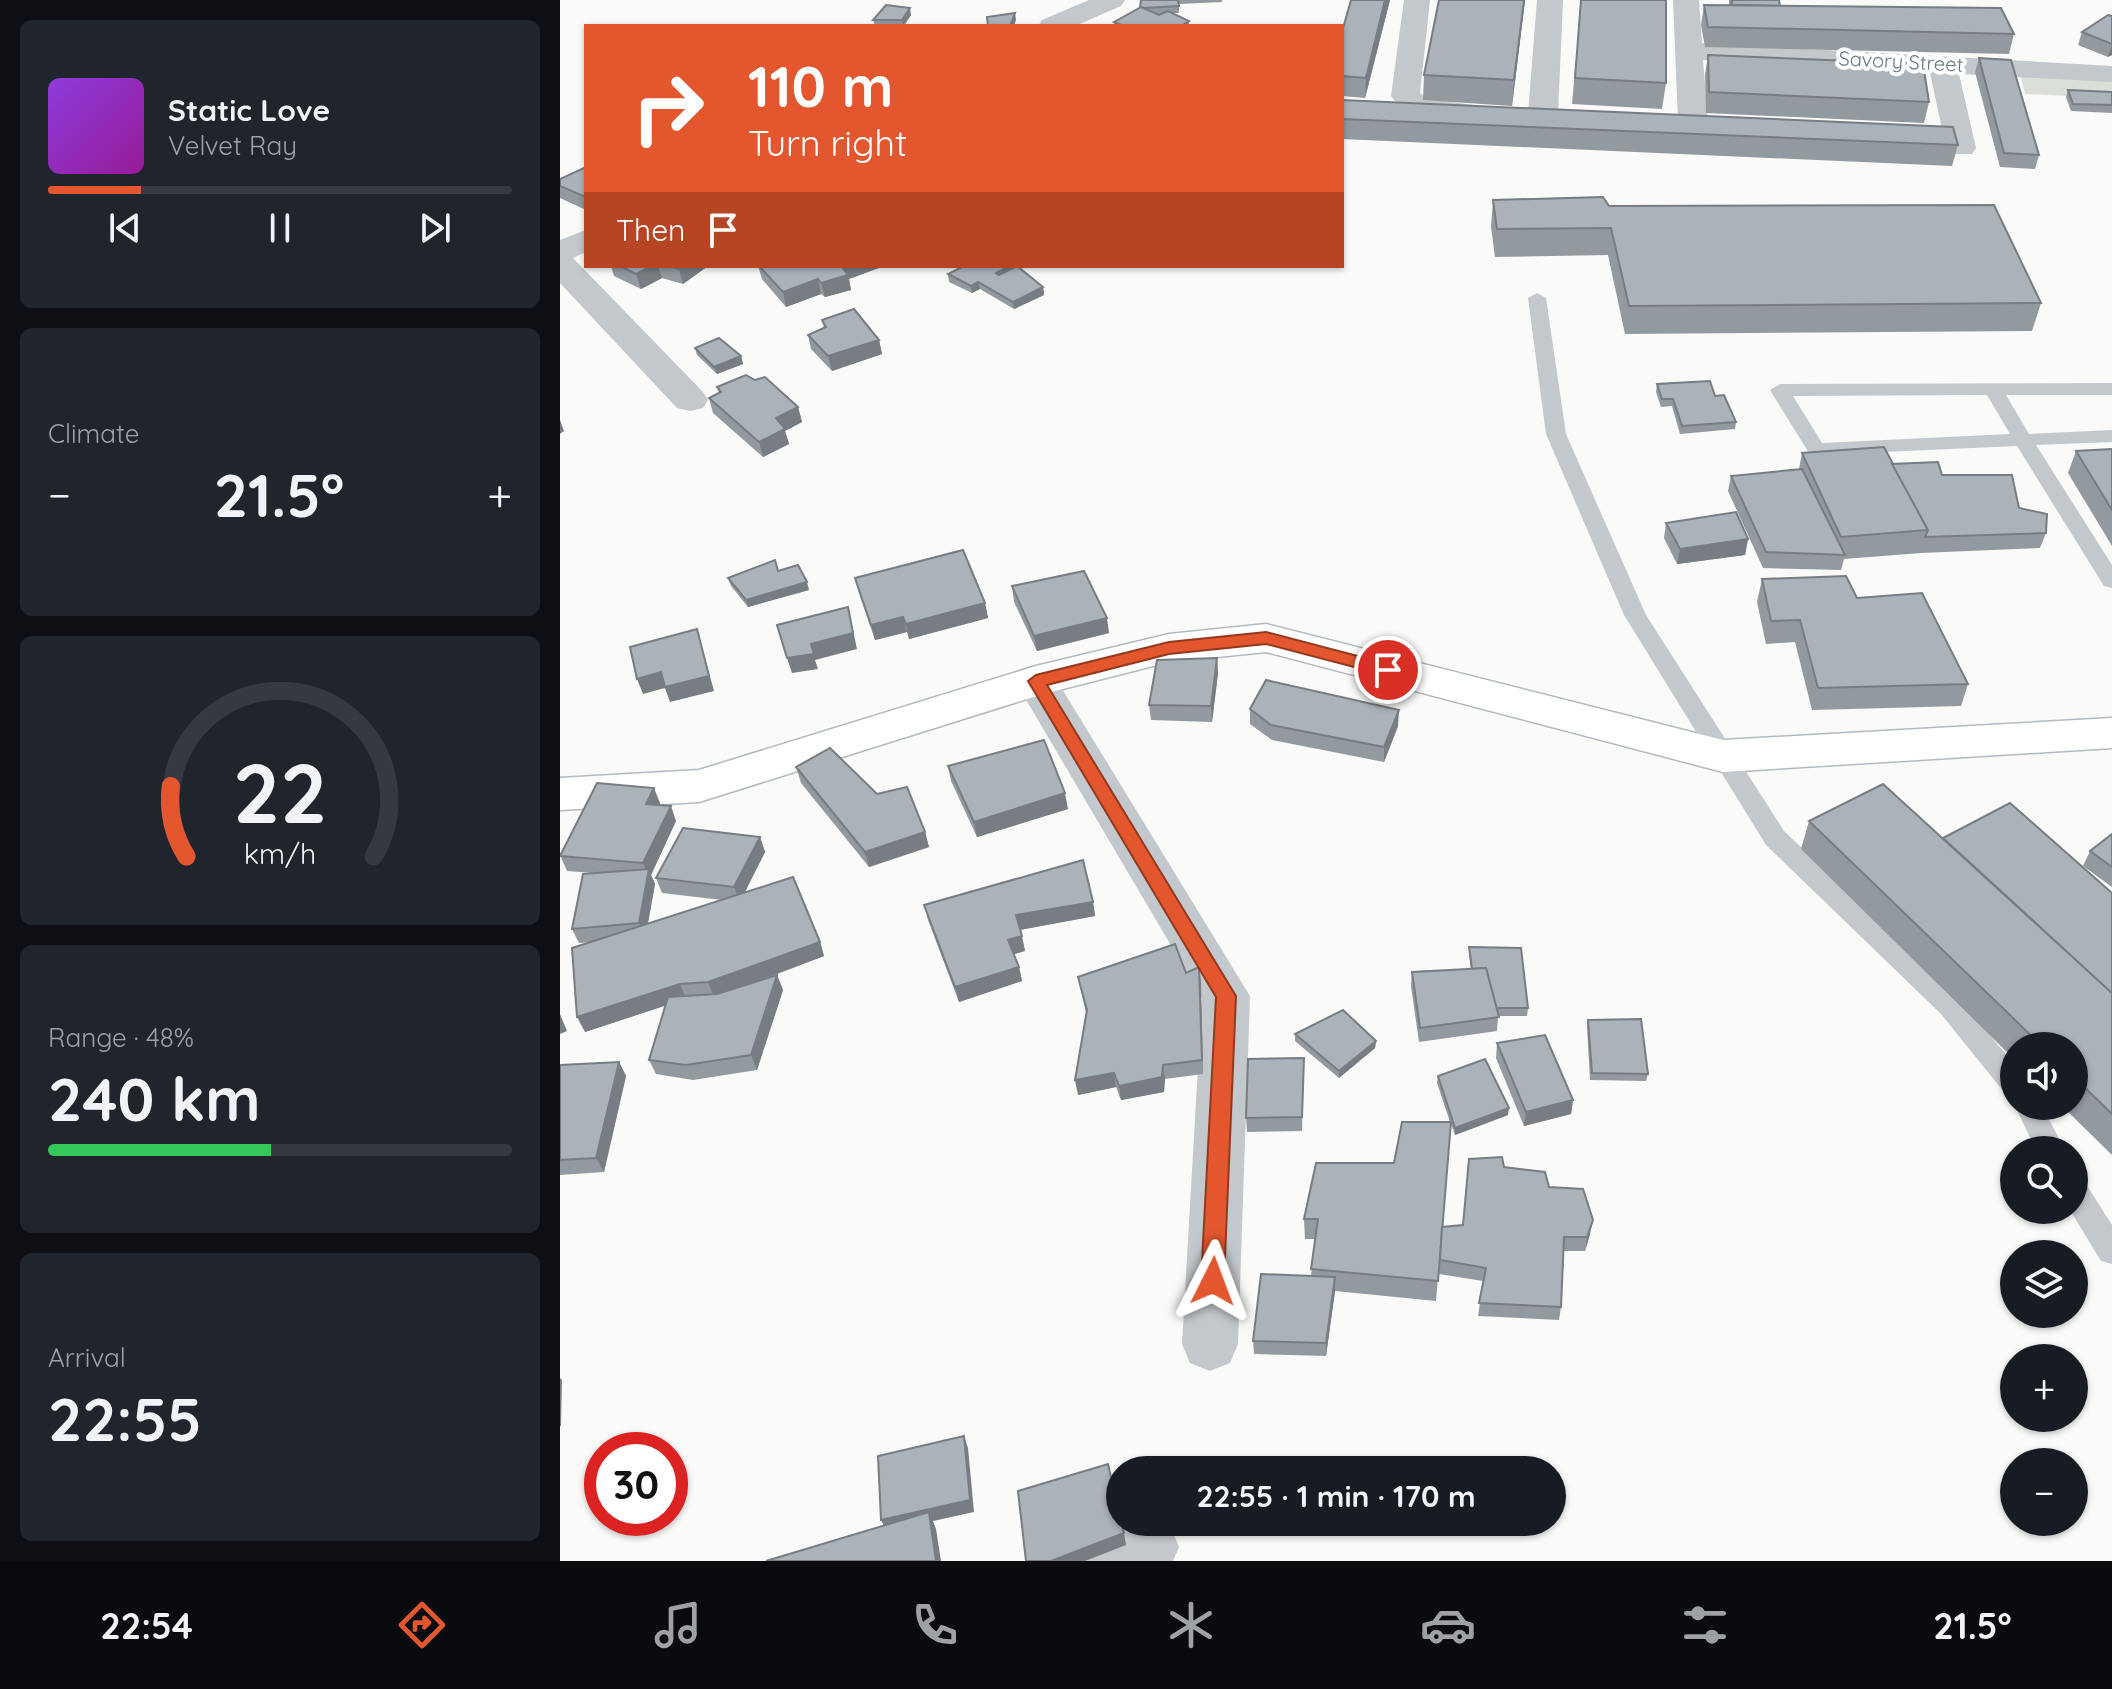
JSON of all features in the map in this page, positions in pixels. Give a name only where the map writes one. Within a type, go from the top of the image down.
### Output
[{"type":"street","points":[[1057,24],[1112,0]]},
{"type":"street","points":[[1417,0],[1405,96],[1409,102],[1434,108],[1573,116]]},
{"type":"street","points":[[1519,114],[1550,0]]},
{"type":"street","points":[[1686,0],[1693,121]]},
{"type":"street","name":"Savory Street","points":[[1689,51],[2112,74]]},
{"type":"street","points":[[1926,132],[1959,141],[1942,63]]},
{"type":"street","points":[[1663,120],[1724,123]]},
{"type":"street","points":[[560,252],[584,241]]},
{"type":"street","points":[[560,264],[690,400]]},
{"type":"street","points":[[560,794],[699,786],[1036,681],[1169,648],[1266,638],[1723,756],[2112,733]]},
{"type":"street","points":[[1036,681],[1226,996],[1210,1344]]},
{"type":"lane","points":[[1537,298],[1556,434],[1635,615],[1775,838],[1950,1006],[2000,1067]]},
{"type":"lane","points":[[1993,389],[2081,537],[2112,581]]},
{"type":"lane","points":[[2112,389],[1780,390],[1816,449],[2112,436]]},
{"type":"lane","points":[[2088,1212],[2112,1251]]},
{"type":"shaded area","points":[[2018,67],[2112,72],[2112,98],[2025,94]]},
{"type":"building","points":[[1141,0],[1178,0],[1179,6],[1144,8],[1140,7]]},
{"type":"building","points":[[1351,0],[1385,0],[1366,78],[1344,76],[1344,25]]},
{"type":"building","points":[[1439,0],[1524,0],[1514,80],[1424,75]]},
{"type":"building","points":[[1581,0],[1666,0],[1666,83],[1575,78]]},
{"type":"building","points":[[1732,0],[1779,0],[1780,6],[1732,5]]},
{"type":"building","points":[[886,5],[910,8],[902,20],[873,20]]},
{"type":"building","points":[[1704,5],[2001,8],[2014,34],[1708,27]]},
{"type":"building","points":[[1141,7],[1159,15],[1168,11],[1189,21],[1184,24],[1114,22]]},
{"type":"building","points":[[1015,13],[1011,24],[988,24],[987,17]]},
{"type":"building","points":[[2108,15],[2112,16],[2112,44],[2082,32]]},
{"type":"building","points":[[1708,55],[1923,64],[1929,102],[1709,92]]},
{"type":"building","points":[[1979,58],[2011,60],[2039,155],[2004,153]]},
{"type":"building","points":[[2068,90],[2112,92],[2112,105],[2073,104]]},
{"type":"building","points":[[1344,100],[1953,127],[1958,145],[1344,119]]},
{"type":"building","points":[[584,168],[584,196],[560,186],[560,179]]},
{"type":"building","points":[[1603,197],[1609,206],[1994,205],[2041,303],[1629,306],[1611,228],[1497,229],[1493,200]]},
{"type":"building","points":[[624,268],[648,268],[636,274]]},
{"type":"building","points":[[761,268],[843,268],[848,275],[821,283],[818,279],[783,292]]},
{"type":"building","points":[[960,268],[1005,268],[996,273],[999,275],[1019,268],[1043,287],[1013,302],[978,282],[971,286],[948,274]]},
{"type":"building","points":[[854,309],[879,340],[828,356],[808,335],[826,327],[822,320]]},
{"type":"building","points":[[719,338],[741,356],[714,367],[695,348]]},
{"type":"building","points":[[746,375],[755,380],[765,377],[798,407],[776,418],[785,429],[759,442],[709,398],[721,392],[717,387]]},
{"type":"building","points":[[1710,381],[1715,396],[1724,395],[1736,422],[1682,426],[1673,399],[1662,399],[1657,384]]},
{"type":"building","points":[[1884,447],[1928,530],[1841,537],[1802,453]]},
{"type":"building","points":[[2112,449],[2112,510],[2076,451]]},
{"type":"building","points":[[1938,462],[1942,475],[2012,475],[2019,508],[2047,514],[2046,533],[1925,537],[1928,530],[1892,464]]},
{"type":"building","points":[[1802,469],[1845,555],[1766,552],[1731,476]]},
{"type":"building","points":[[1736,512],[1748,539],[1680,549],[1666,523]]},
{"type":"building","points":[[963,550],[985,603],[906,624],[903,617],[871,625],[855,578]]},
{"type":"building","points":[[775,560],[778,571],[798,565],[807,582],[746,600],[728,578]]},
{"type":"building","points":[[1084,571],[1107,618],[1034,636],[1012,586]]},
{"type":"building","points":[[1846,576],[1857,598],[1922,593],[1968,684],[1818,688],[1800,620],[1771,621],[1762,579]]},
{"type":"building","points":[[848,607],[853,633],[811,644],[814,654],[787,658],[777,625]]},
{"type":"building","points":[[697,629],[709,676],[665,687],[661,672],[637,679],[630,647]]},
{"type":"building","points":[[1217,658],[1211,706],[1149,705],[1157,660]]},
{"type":"building","points":[[1266,680],[1399,710],[1384,747],[1271,725],[1250,709]]},
{"type":"building","points":[[1044,740],[1065,793],[974,822],[948,766]]},
{"type":"building","points":[[830,748],[877,794],[907,787],[925,832],[865,852],[796,767]]},
{"type":"building","points":[[597,783],[654,788],[646,804],[671,806],[643,863],[560,856]]},
{"type":"building","points":[[1883,784],[2112,993],[2112,1114],[2088,1091],[2088,1032],[2028,1032],[1809,821]]},
{"type":"building","points":[[2010,803],[2112,893],[2112,993],[1943,838]]},
{"type":"building","points":[[683,828],[760,837],[734,887],[656,878]]},
{"type":"building","points":[[2112,834],[2112,867],[2090,851]]},
{"type":"building","points":[[1083,860],[1093,902],[1016,915],[1022,936],[1008,940],[1019,967],[955,987],[924,905]]},
{"type":"building","points":[[649,869],[639,923],[572,929],[583,874]]},
{"type":"building","points":[[793,877],[820,942],[708,982],[680,984],[577,1017],[572,948]]},
{"type":"building","points":[[1175,944],[1186,973],[1199,967],[1202,1060],[1163,1065],[1162,1077],[1119,1086],[1114,1073],[1075,1080],[1087,1010],[1078,977]]},
{"type":"building","points":[[1469,947],[1521,948],[1528,1008],[1496,1008],[1486,968],[1472,969]]},
{"type":"building","points":[[1486,968],[1499,1017],[1420,1028],[1412,972]]},
{"type":"building","points":[[777,975],[751,1055],[686,1065],[649,1060],[668,997],[717,994]]},
{"type":"building","points":[[1343,1010],[1376,1041],[1339,1071],[1295,1034]]},
{"type":"building","points":[[1641,1019],[1648,1074],[1592,1073],[1588,1020]]},
{"type":"building","points":[[1545,1035],[1573,1100],[1526,1112],[1497,1043]]},
{"type":"building","points":[[1304,1058],[1302,1117],[1246,1118],[1248,1059]]},
{"type":"building","points":[[1485,1059],[1509,1108],[1455,1128],[1438,1076]]},
{"type":"building","points":[[619,1062],[596,1158],[560,1160],[560,1065]]},
{"type":"building","points":[[1402,1122],[1451,1122],[1438,1281],[1311,1269],[1318,1219],[1304,1219],[1316,1163],[1394,1163]]},
{"type":"building","points":[[1502,1157],[1504,1167],[1545,1172],[1549,1187],[1583,1189],[1593,1220],[1587,1237],[1564,1237],[1561,1307],[1479,1303],[1486,1268],[1440,1260],[1442,1227],[1463,1225],[1469,1159]]},
{"type":"building","points":[[1261,1274],[1335,1277],[1326,1343],[1253,1341]]},
{"type":"building","points":[[964,1436],[970,1500],[881,1520],[878,1456]]},
{"type":"building","points":[[1106,1465],[1106,1536],[1116,1536],[1051,1561],[1026,1561],[1018,1491]]},
{"type":"building","points":[[929,1512],[936,1561],[766,1561]]},
{"type":"route","points":[[1213,1281],[1226,996],[1036,681],[1169,648],[1266,638],[1388,670]]}]
